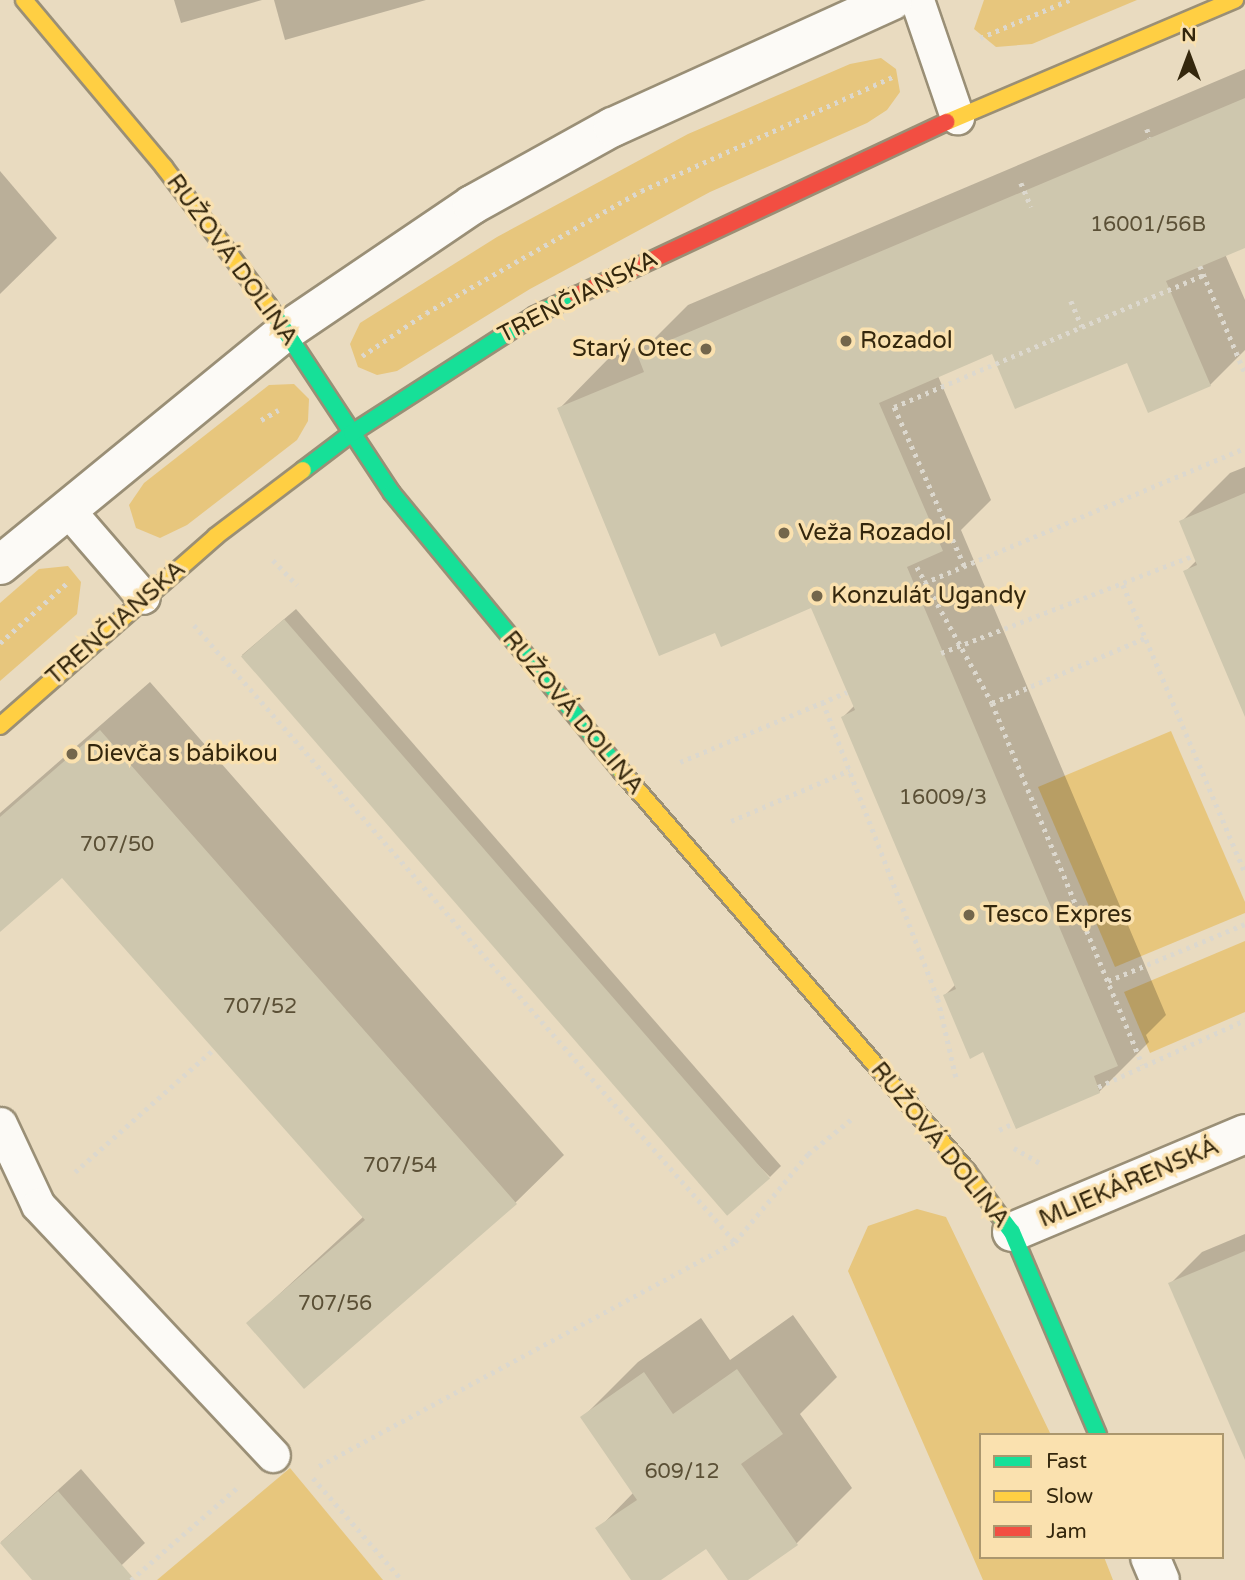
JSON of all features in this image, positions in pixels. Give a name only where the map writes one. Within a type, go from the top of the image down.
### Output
[{"type":"street","name":"RUŽOVÁ DOLINA","points":[[24,0],[164,167],[286,331],[392,493],[632,785],[893,1086],[1012,1232],[1097,1433]]},
{"type":"street","points":[[0,565],[286,331],[390,257],[540,165],[893,0]]},
{"type":"street","name":"TRENČIANSKA","points":[[0,726],[143,597],[352,433],[535,315],[957,117],[1235,0]]},
{"type":"street","name":"MLIEKÁRENSKÁ","points":[[1012,1232],[1245,1134]]},
{"type":"street","points":[[1151,1559],[1160,1580]]},
{"type":"lane","points":[[917,0],[957,117]]},
{"type":"lane","points":[[67,509],[143,597]]},
{"type":"lane","points":[[0,1124],[38,1205],[273,1455]]},
{"type":"path","points":[[253,426],[426,313],[640,191],[938,56],[1069,0]]},
{"type":"path","points":[[1147,129],[1150,138]]},
{"type":"path","points":[[1021,183],[1031,207]]},
{"type":"path","points":[[1200,266],[1245,373]]},
{"type":"path","points":[[964,566],[894,407],[1203,275]]},
{"type":"path","points":[[1070,301],[1082,327]]},
{"type":"path","points":[[924,583],[1245,447]]},
{"type":"path","points":[[942,653],[1124,585],[1193,556]]},
{"type":"path","points":[[273,560],[297,585]]},
{"type":"path","points":[[917,568],[992,702],[1143,1065]]},
{"type":"path","points":[[1124,585],[1245,873]]},
{"type":"path","points":[[194,625],[736,1242]]},
{"type":"path","points":[[992,702],[1145,638]]},
{"type":"path","points":[[632,785],[847,692]]},
{"type":"path","points":[[823,702],[937,999],[961,1095]]},
{"type":"path","points":[[730,821],[850,770]]},
{"type":"path","points":[[1108,981],[1245,925]]},
{"type":"path","points":[[1098,1087],[1245,1020]]},
{"type":"path","points":[[38,1205],[214,1049]]},
{"type":"path","points":[[402,1580],[309,1472],[736,1242],[808,1154],[893,1086]]},
{"type":"path","points":[[131,1580],[273,1455]]},
{"type":"shaded area","points":[[984,0],[1137,0],[1032,44],[996,47],[974,29]]},
{"type":"shaded area","points":[[881,58],[896,69],[900,92],[887,110],[867,123],[710,192],[530,289],[397,371],[377,375],[358,367],[350,344],[360,323],[497,237],[688,134],[850,64]]},
{"type":"shaded area","points":[[294,384],[309,399],[308,421],[297,440],[187,525],[160,538],[136,528],[129,505],[144,483],[269,385]]},
{"type":"shaded area","points":[[68,566],[81,582],[77,614],[0,681],[0,603],[39,569]]},
{"type":"shaded area","points":[[1171,731],[1245,902],[1245,913],[1115,967],[1038,787]]},
{"type":"shaded area","points":[[1245,941],[1245,1012],[1150,1053],[1124,992]]},
{"type":"shaded area","points":[[917,1209],[946,1217],[1050,1433],[979,1433],[979,1559],[1105,1559],[1113,1580],[983,1580],[848,1271],[868,1226]]},
{"type":"shaded area","points":[[290,1468],[383,1580],[157,1580]]},
{"type":"building","points":[[1245,98],[1245,248],[1166,281],[1211,386],[1148,413],[1127,363],[1015,409],[992,354],[879,403],[943,551],[907,567],[1118,1066],[1094,1076],[1100,1093],[1016,1129],[983,1052],[970,1059],[943,995],[956,989],[841,717],[855,710],[811,608],[721,647],[715,633],[659,656],[557,408],[644,372],[637,354]]},
{"type":"building","points":[[1245,493],[1245,717],[1183,571],[1197,565],[1179,521]]},
{"type":"building","points":[[284,619],[770,1178],[727,1216],[241,656]]},
{"type":"building","points":[[100,730],[517,1204],[304,1389],[246,1323],[365,1220],[62,878],[0,932],[0,817]]},
{"type":"building","points":[[1245,1251],[1245,1460],[1168,1283]]},
{"type":"building","points":[[737,1369],[783,1434],[741,1464],[798,1545],[748,1580],[728,1580],[706,1549],[661,1580],[631,1580],[595,1528],[637,1500],[580,1417],[644,1372],[673,1414]]},
{"type":"building","points":[[58,1491],[135,1580],[32,1580],[0,1543]]},
{"type":"traffic: fast","points":[[303,470],[352,433],[535,315],[577,295]]},
{"type":"traffic: fast","points":[[268,305],[392,493],[622,772]]},
{"type":"traffic: fast","points":[[999,1215],[1012,1232],[1097,1433]]},
{"type":"traffic: slow","points":[[24,0],[164,167],[268,305]]},
{"type":"traffic: slow","points":[[947,122],[1235,0]]},
{"type":"traffic: slow","points":[[0,726],[216,536],[303,470]]},
{"type":"traffic: slow","points":[[622,772],[967,1171],[999,1215]]},
{"type":"traffic: jam","points":[[577,295],[947,122]]},
{"type":"place","name":"Rozadol","points":[[846,341]]},
{"type":"place","name":"Starý Otec","points":[[706,349]]},
{"type":"place","name":"Veža Rozadol","points":[[784,533]]},
{"type":"place","name":"Konzulát Ugandy","points":[[817,596]]},
{"type":"place","name":"Dievča s bábikou","points":[[72,754]]},
{"type":"place","name":"Tesco Expres","points":[[969,915]]}]
